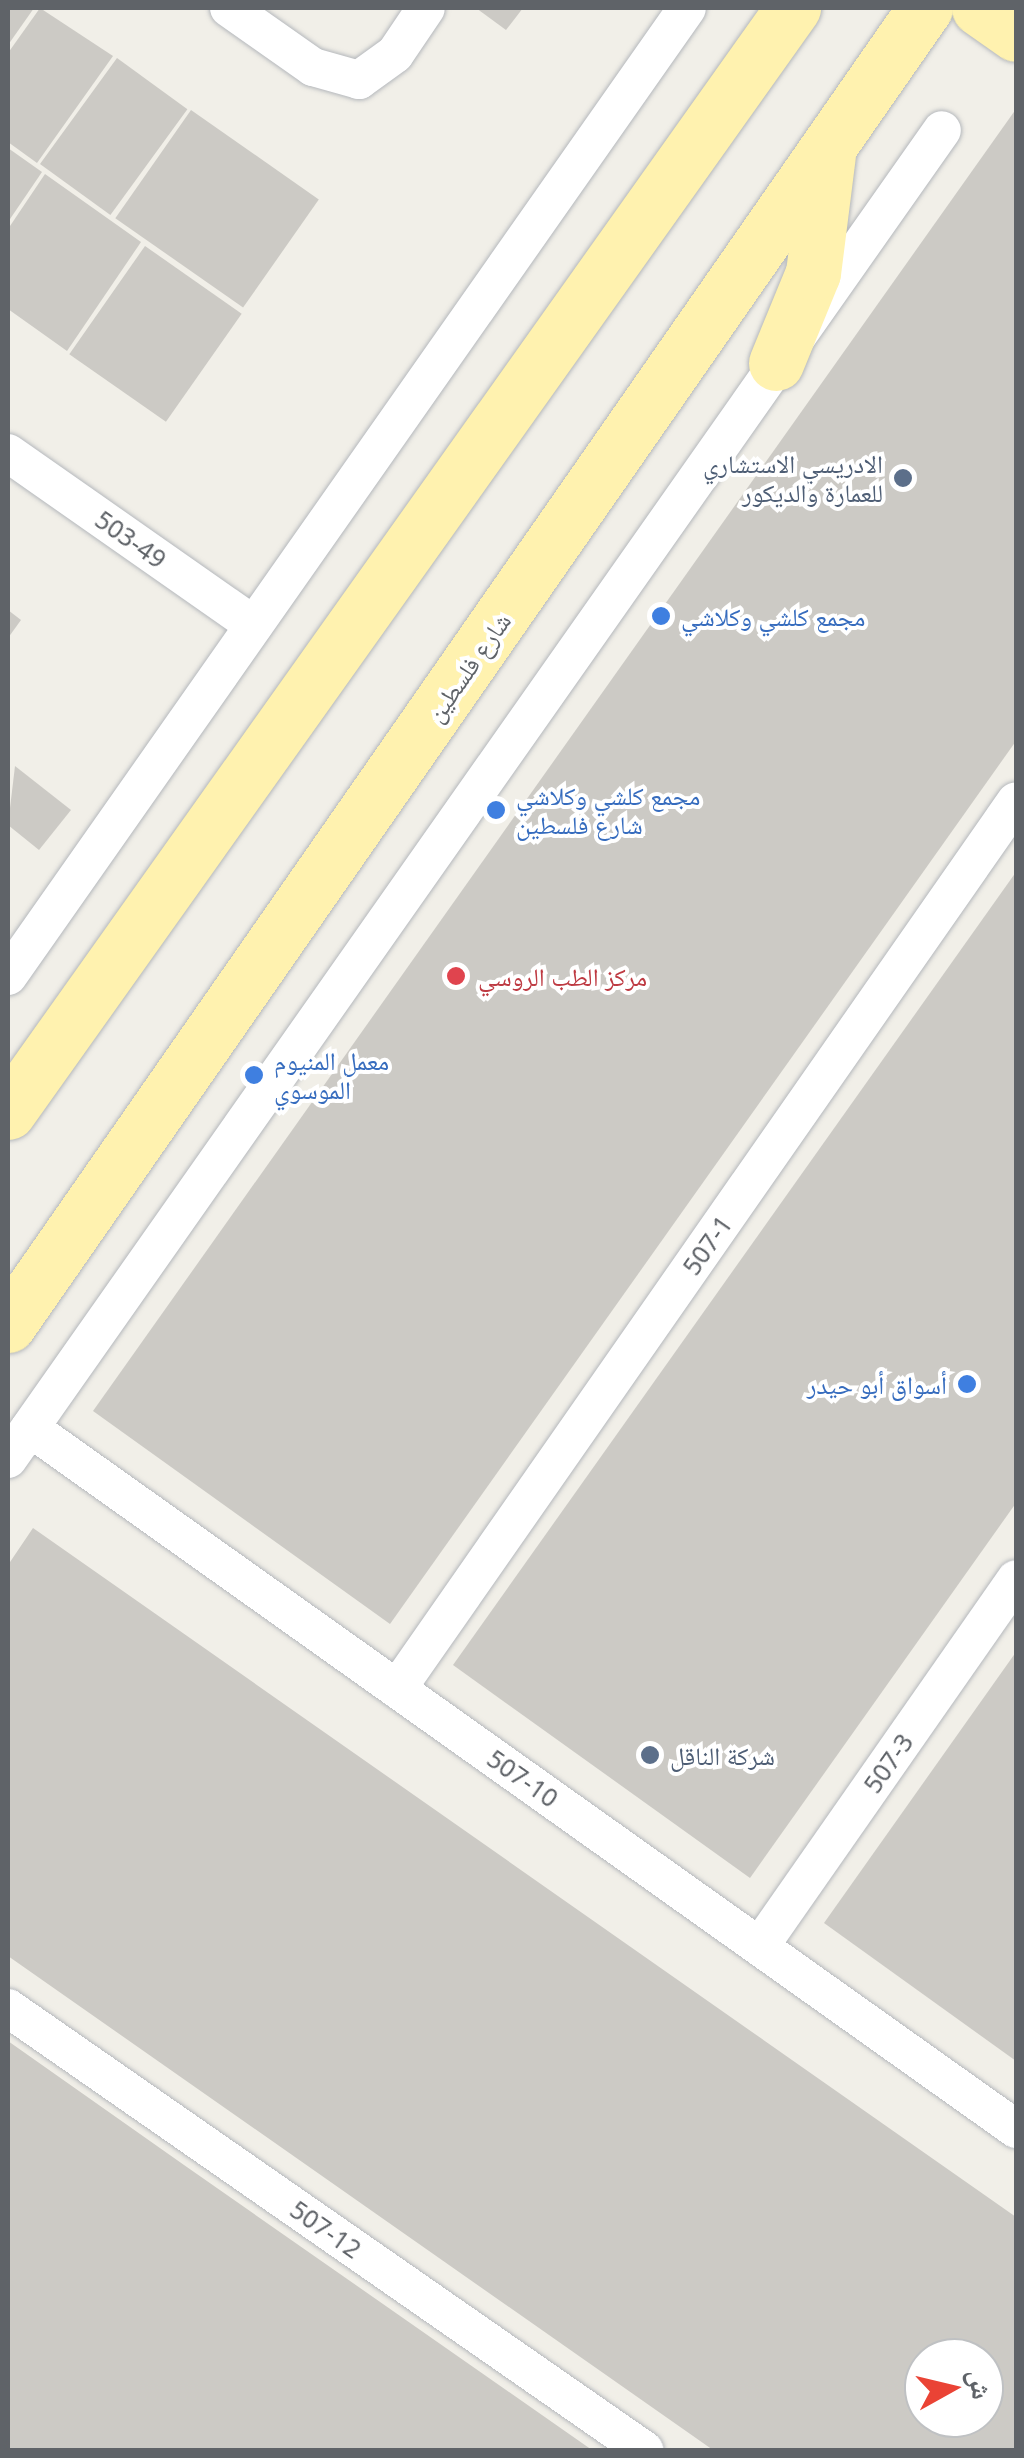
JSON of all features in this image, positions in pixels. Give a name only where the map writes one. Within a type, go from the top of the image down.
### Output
[{"type":"main road","points":[[8,1112],[792,8]]},
{"type":"main road","name":"شارع فلسطين","points":[[8,1325],[828,153],[925,8]]},
{"type":"main road","points":[[978,8],[1016,34]]},
{"type":"main road","points":[[776,363],[813,273],[828,153]]},
{"type":"street","points":[[229,8],[313,67],[359,80],[395,54],[426,8]]},
{"type":"street","points":[[8,976],[686,8]]},
{"type":"street","points":[[8,1460],[942,130]]},
{"type":"street","name":"503-49","points":[[8,454],[254,625]]},
{"type":"street","name":"507-1","points":[[397,1689],[1016,801]]},
{"type":"street","name":"507-10","points":[[30,1428],[1016,2128]]},
{"type":"street","name":"507-3","points":[[760,1946],[1016,1579]]},
{"type":"street","name":"507-12","points":[[8,2008],[644,2450]]},
{"type":"building","points":[[8,8],[34,8],[8,45]]},
{"type":"building","points":[[40,8],[113,56],[37,163],[8,142],[8,53]]},
{"type":"building","points":[[476,8],[523,8],[506,30]]},
{"type":"building","points":[[117,58],[187,109],[110,215],[40,164]]},
{"type":"building","points":[[1016,109],[1016,741],[390,1624],[93,1411]]},
{"type":"building","points":[[191,110],[319,199],[243,308],[115,218]]},
{"type":"building","points":[[8,148],[42,172],[8,222]]},
{"type":"building","points":[[45,174],[141,242],[67,351],[8,309],[8,229]]},
{"type":"building","points":[[145,246],[242,314],[166,422],[69,354]]},
{"type":"building","points":[[8,610],[21,620],[8,638]]},
{"type":"building","points":[[15,766],[71,810],[39,850],[8,825]]},
{"type":"building","points":[[1016,872],[1016,1503],[750,1878],[453,1665]]},
{"type":"building","points":[[33,1528],[1016,2217],[1016,2450],[713,2450],[8,1956],[8,1565]]},
{"type":"building","points":[[1016,1652],[1016,2061],[824,1923]]},
{"type":"building","points":[[8,2041],[184,2165],[592,2450],[8,2450]]},
{"type":"place","name":"الادريسي الاستشاري للعمارة والديكور","points":[[903,478]]},
{"type":"place","name":"مجمع كلشي وكلاشي","points":[[661,616]]},
{"type":"place","name":"مجمع كلشي وكلاشي شارع فلسطين","points":[[496,810]]},
{"type":"place","name":"مركز الطب الروسي","points":[[456,976]]},
{"type":"place","name":"معمل المنيوم الموسوي","points":[[254,1075]]},
{"type":"place","name":"أسواق أبو حيدر","points":[[967,1384]]},
{"type":"place","name":"شركة الناقل","points":[[650,1755]]}]
